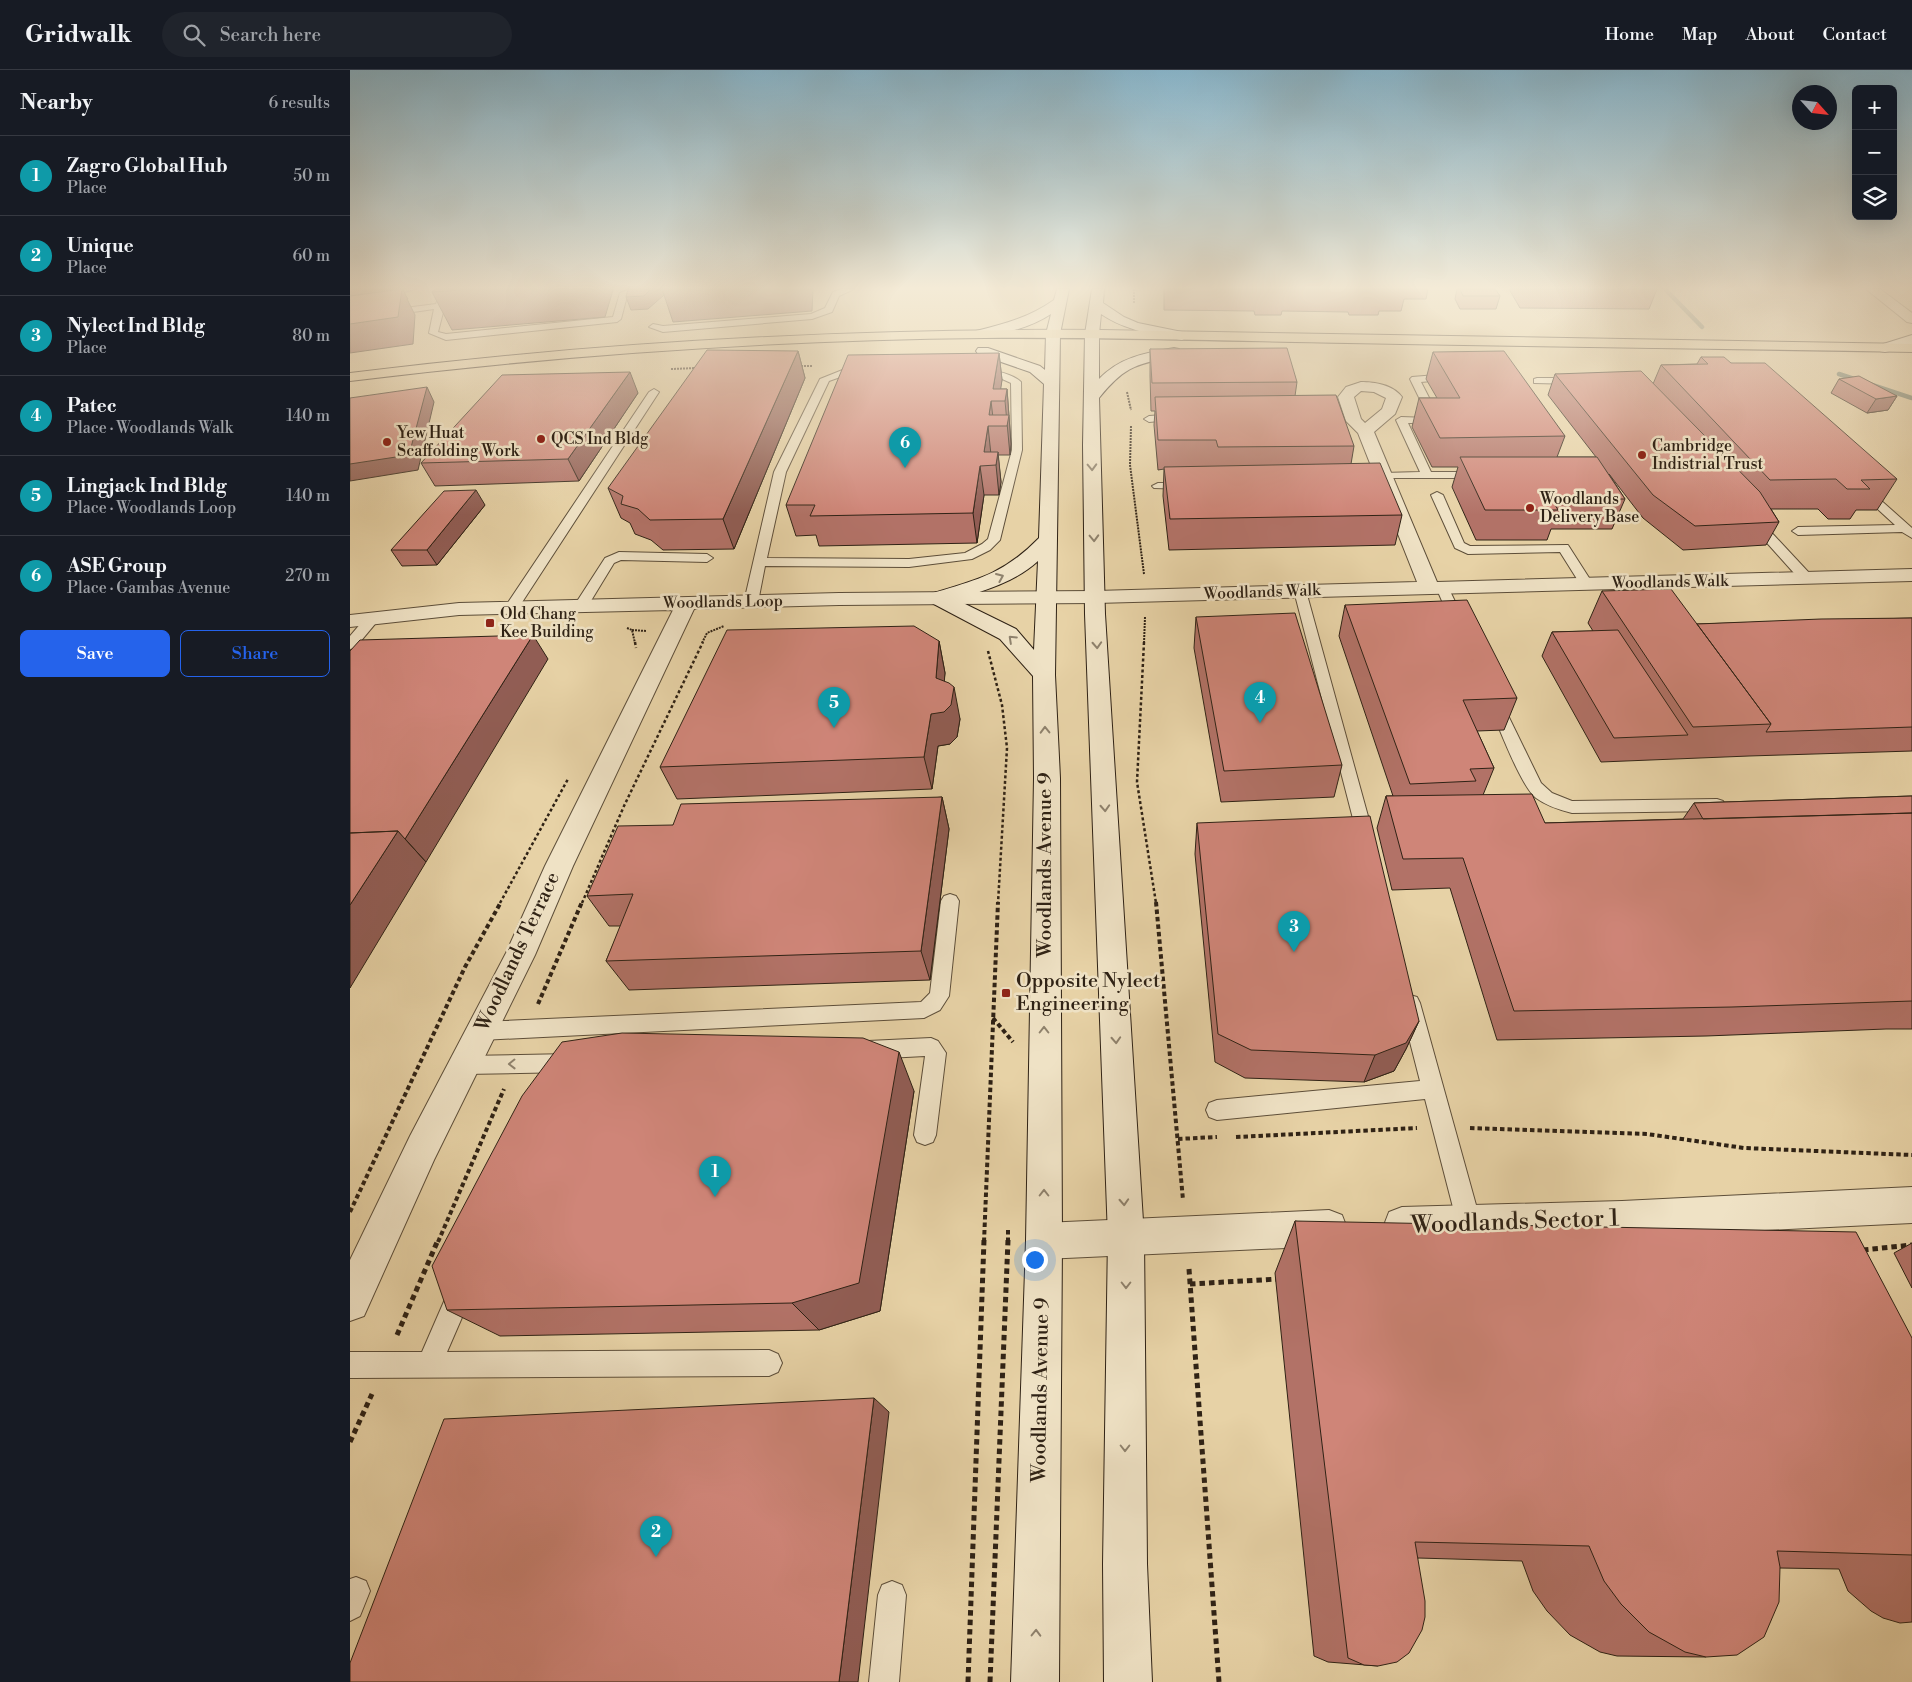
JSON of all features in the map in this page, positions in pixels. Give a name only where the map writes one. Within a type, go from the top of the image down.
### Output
[{"type":"main road","points":[[350,377],[457,364]]},
{"type":"main road","points":[[350,392],[518,372],[617,364]]},
{"type":"main road","points":[[1021,364],[1035,369],[1052,383]]},
{"type":"main road","name":"Woodlands Avenue 9","points":[[1035,1682],[1026,1232],[1046,788],[1044,675],[1052,383],[1049,364]]},
{"type":"main road","points":[[1084,364],[1092,397],[1096,597],[1126,1237],[1125,1564],[1128,1682]]},
{"type":"main road","points":[[1092,397],[1110,374],[1125,364]]},
{"type":"main road","points":[[1365,431],[1389,411],[1394,396],[1377,388],[1357,388],[1351,390],[1346,397],[1342,410],[1365,431],[1382,482],[1435,587]]},
{"type":"main road","points":[[937,598],[1012,572],[1030,559],[1049,539]]},
{"type":"main road","name":"Woodlands Walk","points":[[1096,597],[1912,575]]},
{"type":"main road","name":"Woodlands Loop","points":[[350,621],[459,609],[937,598],[1096,597]]},
{"type":"main road","points":[[937,598],[1008,634],[1044,675]]},
{"type":"main road","name":"Woodlands Terrace","points":[[350,1302],[360,1258],[422,1148],[520,954],[559,866],[687,603]]},
{"type":"main road","name":"Woodlands Sector 1","points":[[1026,1232],[1126,1237],[1612,1219],[1912,1205]]},
{"type":"lane","points":[[751,602],[780,472],[825,380],[845,372],[874,372]]},
{"type":"lane","points":[[760,562],[908,563],[968,556],[986,547],[994,540],[1017,450],[1016,382],[1002,375],[972,374]]},
{"type":"lane","points":[[1427,475],[1401,420],[1437,420],[1416,378],[1457,376]]},
{"type":"lane","points":[[1537,381],[1584,381]]},
{"type":"lane","points":[[512,608],[654,392]]},
{"type":"lane","points":[[1149,418],[1188,417]]},
{"type":"lane","points":[[1382,482],[1427,475],[1486,476]]},
{"type":"lane","points":[[1855,482],[1908,531]]},
{"type":"lane","points":[[1158,486],[1198,486]]},
{"type":"lane","points":[[1437,495],[1459,545],[1463,548],[1468,550],[1564,548],[1587,584]]},
{"type":"lane","points":[[1747,514],[1807,579]]},
{"type":"lane","points":[[1798,531],[1908,531]]},
{"type":"lane","points":[[581,606],[609,561],[619,556],[707,558]]},
{"type":"lane","points":[[1435,587],[1464,634]]},
{"type":"lane","points":[[1300,591],[1369,850]]},
{"type":"lane","points":[[350,645],[373,618]]},
{"type":"lane","points":[[1488,688],[1534,786],[1542,796],[1554,802],[1572,807],[1732,805]]},
{"type":"lane","points":[[481,1031],[924,1010],[933,1004],[939,996],[950,901]]},
{"type":"lane","points":[[1405,984],[1469,1223]]},
{"type":"lane","points":[[853,1051],[935,1049],[925,1136]]},
{"type":"lane","points":[[464,1066],[515,1064],[556,1073],[589,1062]]},
{"type":"lane","points":[[1217,1110],[1433,1089]]},
{"type":"lane","points":[[1807,1211],[1829,1253]]},
{"type":"lane","points":[[429,1365],[469,1274]]},
{"type":"lane","points":[[350,1365],[768,1363]]},
{"type":"lane","points":[[884,1682],[892,1595]]},
{"type":"path","points":[[791,366],[820,366]]},
{"type":"path","points":[[664,369],[703,368]]},
{"type":"path","points":[[1125,385],[1130,400],[1131,413]]},
{"type":"path","points":[[1131,422],[1130,465],[1144,574]]},
{"type":"path","points":[[1145,613],[1137,782],[1156,904],[1178,1139],[1220,1682]]},
{"type":"path","points":[[528,1029],[624,806],[707,633],[726,624]]},
{"type":"path","points":[[625,626],[632,630],[637,654]]},
{"type":"path","points":[[968,1682],[992,1018],[1007,748],[1002,705],[987,644]]},
{"type":"path","points":[[350,1212],[465,967],[570,775]]},
{"type":"path","points":[[992,1018],[1015,1044]]},
{"type":"path","points":[[350,1442],[515,1064]]},
{"type":"path","points":[[1178,1139],[1444,1127],[1647,1134],[1761,1149],[1912,1155]]},
{"type":"path","points":[[990,1682],[1026,1232]]},
{"type":"path","points":[[1829,1253],[1912,1245]]},
{"type":"path","points":[[1190,1284],[1280,1279]]},
{"type":"building","points":[[697,364],[792,364],[723,519],[650,520],[638,509],[621,504],[623,496],[608,488]]},
{"type":"building","points":[[844,364],[997,364],[993,389],[1007,389],[1005,401],[991,401],[989,415],[1009,415],[1007,426],[988,426],[984,452],[998,452],[996,465],[980,466],[973,513],[810,516],[815,505],[786,505]]},
{"type":"building","points":[[1151,364],[1292,364],[1297,382],[1152,383]]},
{"type":"building","points":[[1440,364],[1513,364],[1565,436],[1440,438],[1419,398],[1460,398]]},
{"type":"building","points":[[1766,364],[1897,479],[1861,480],[1870,489],[1847,489],[1836,479],[1770,480],[1661,365]]},
{"type":"building","name":"Cambridge Indistrial Trust","points":[[1641,371],[1760,492],[1779,522],[1695,526],[1653,495],[1555,374]]},
{"type":"building","points":[[630,372],[568,459],[421,463],[502,375]]},
{"type":"building","points":[[1859,376],[1897,396],[1876,399],[1839,379]]},
{"type":"building","name":"Yew Huat Scaffolding Work","points":[[427,387],[409,455],[350,464],[350,398]]},
{"type":"building","points":[[1336,395],[1354,446],[1218,447],[1216,440],[1158,440],[1155,397]]},
{"type":"building","points":[[1460,457],[1597,457],[1625,499],[1552,499],[1558,510],[1485,510]]},
{"type":"building","points":[[1380,463],[1402,515],[1170,519],[1164,467]]},
{"type":"building","points":[[476,490],[427,550],[391,550],[444,491]]},
{"type":"building","points":[[1671,589],[1771,724],[1693,727],[1602,591]]},
{"type":"building","points":[[1467,600],[1517,698],[1463,700],[1494,768],[1470,769],[1476,781],[1410,784],[1345,605]]},
{"type":"building","points":[[1295,613],[1342,765],[1224,771],[1196,617]]},
{"type":"building","points":[[1912,618],[1912,727],[1766,732],[1771,724],[1697,624],[1821,619]]},
{"type":"building","points":[[914,626],[939,641],[936,678],[954,687],[951,705],[944,712],[931,714],[924,757],[660,767],[727,630]]},
{"type":"building","points":[[1618,630],[1688,735],[1614,738],[1552,632]]},
{"type":"building","points":[[533,635],[405,839],[398,831],[350,833],[350,651],[360,640]]},
{"type":"building","points":[[1532,794],[1545,823],[1912,813],[1912,1001],[1514,1011],[1463,858],[1403,859],[1386,796]]},
{"type":"building","points":[[1912,796],[1912,813],[1703,819],[1694,803]]},
{"type":"building","points":[[942,797],[921,951],[606,961],[633,894],[587,896],[618,826],[673,825],[681,804]]},
{"type":"building","points":[[1370,816],[1419,1021],[1406,1043],[1375,1055],[1251,1050],[1218,1034],[1197,823]]},
{"type":"building","points":[[398,831],[350,905],[350,833]]},
{"type":"building","points":[[622,1033],[863,1038],[899,1052],[859,1283],[792,1303],[447,1310],[432,1266],[522,1096],[562,1042]]},
{"type":"building","points":[[1295,1221],[1856,1232],[1912,1338],[1912,1555],[1777,1551],[1780,1567],[1779,1602],[1764,1637],[1737,1655],[1706,1657],[1685,1652],[1649,1632],[1621,1604],[1604,1581],[1589,1546],[1415,1542],[1425,1601],[1425,1617],[1422,1630],[1409,1653],[1397,1662],[1378,1666],[1364,1665],[1348,1658]]},
{"type":"building","points":[[874,1398],[839,1682],[350,1682],[350,1663],[444,1419]]},
{"type":"waterway","points":[[1839,374],[1912,398]]},
{"type":"place","name":"QCS Ind Bldg","points":[[541,439]]},
{"type":"place","name":"Yew Huat Scaffolding Work","points":[[387,442]]},
{"type":"place","name":"Cambridge Indistrial Trust","points":[[1642,455]]},
{"type":"place","name":"ASE Group","points":[[905,468]]},
{"type":"place","name":"Woodlands Delivery Base","points":[[1530,508]]},
{"type":"place","name":"Old Chang Kee Building","points":[[490,623]]},
{"type":"place","name":"Patec","points":[[1260,723]]},
{"type":"place","name":"Lingjack Ind Bldg","points":[[834,728]]},
{"type":"place","name":"Nylect Ind Bldg","points":[[1294,952]]},
{"type":"place","name":"Opposite Nylect Engineering","points":[[1006,993]]},
{"type":"place","name":"Zagro Global Hub","points":[[715,1197]]},
{"type":"place","name":"Unique","points":[[656,1557]]}]
